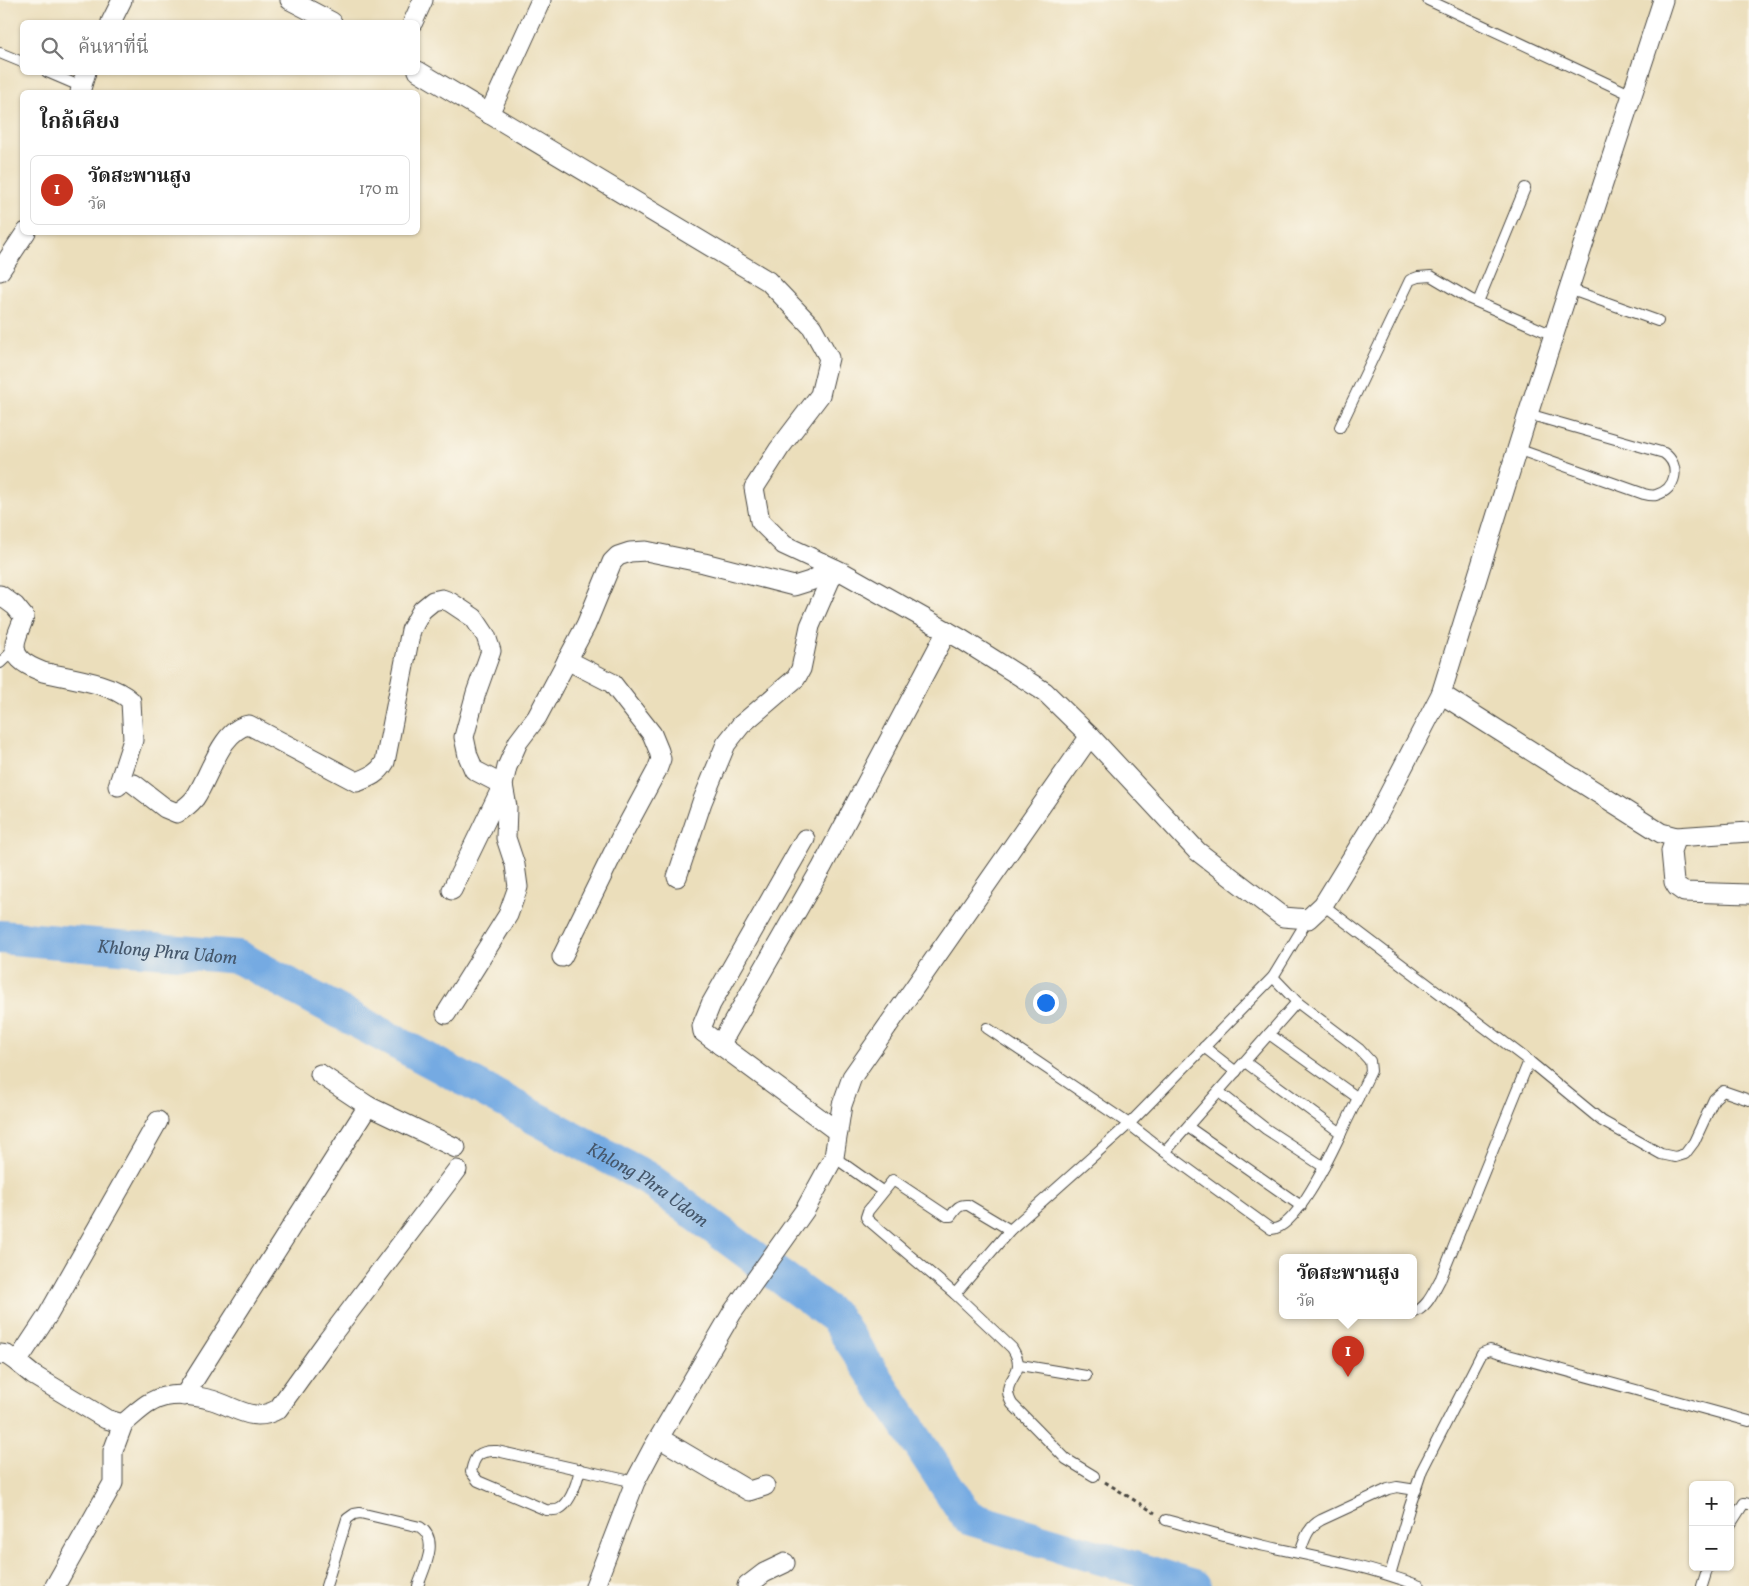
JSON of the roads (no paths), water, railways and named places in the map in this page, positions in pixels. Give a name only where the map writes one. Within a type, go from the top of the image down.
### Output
[{"type":"street","points":[[112,20],[122,0]]},
{"type":"street","points":[[414,20],[423,0]]},
{"type":"street","points":[[489,114],[541,0]]},
{"type":"street","points":[[420,73],[768,281],[812,327],[829,358],[820,395],[779,449],[754,488],[760,521],[784,545],[829,566],[947,631],[1045,692],[1090,736],[1197,851],[1283,917],[1308,919],[1323,905],[1377,817],[1441,694],[1553,335],[1663,0]]},
{"type":"street","points":[[298,2],[329,20]]},
{"type":"street","points":[[0,271],[24,235]]},
{"type":"street","points":[[452,890],[503,785],[507,767],[518,742],[537,717],[586,625],[609,567],[618,556],[630,552],[646,551],[704,563],[794,586],[822,575],[829,566]]},
{"type":"street","points":[[677,877],[702,802],[726,744],[741,724],[796,678],[801,669],[810,626],[829,566]]},
{"type":"street","points":[[0,595],[15,606],[24,617],[22,626],[16,636],[14,650],[18,658],[35,669],[114,688],[131,701],[133,740],[126,785],[177,813],[185,809],[195,798],[227,738],[241,726],[250,725],[357,782],[371,777],[380,770],[385,762],[411,630],[422,610],[433,601],[442,599],[450,602],[474,618],[489,643],[491,651],[476,693],[464,738],[468,756],[474,770],[503,785]]},
{"type":"street","points":[[720,1045],[822,867],[947,631]]},
{"type":"street","points":[[562,957],[661,760],[660,751],[652,734],[612,683],[567,660]]},
{"type":"street","points":[[1441,694],[1661,833],[1676,837],[1749,832]]},
{"type":"street","points":[[596,1586],[635,1482],[658,1438],[732,1314],[805,1210],[834,1157],[842,1105],[852,1077],[1090,736]]},
{"type":"street","points":[[446,1014],[508,915],[518,887],[515,866],[506,838],[507,807],[503,785]]},
{"type":"street","points":[[1676,837],[1671,851],[1674,882],[1677,887],[1684,892],[1749,894]]},
{"type":"street","points":[[805,839],[711,1004],[702,1026],[703,1032],[838,1132]]},
{"type":"street","points":[[320,1074],[368,1106],[456,1148]]},
{"type":"street","points":[[184,1396],[368,1106]]},
{"type":"street","points":[[18,1362],[48,1315],[158,1121]]},
{"type":"street","points":[[55,1586],[113,1483],[113,1451],[123,1424],[151,1402],[174,1395],[212,1400],[245,1414],[258,1415],[270,1413],[278,1408],[457,1170]]},
{"type":"street","points":[[0,1354],[7,1355],[33,1375],[106,1419],[123,1424]]},
{"type":"street","points":[[658,1438],[749,1491],[765,1486]]},
{"type":"street","points":[[747,1586],[764,1573],[785,1563]]},
{"type":"lane","points":[[1428,0],[1632,95]]},
{"type":"lane","points":[[0,53],[20,61]]},
{"type":"lane","points":[[56,75],[83,84]]},
{"type":"lane","points":[[1478,302],[1525,188]]},
{"type":"lane","points":[[1340,427],[1410,280],[1431,276],[1478,302],[1553,335]]},
{"type":"lane","points":[[1568,289],[1658,321]]},
{"type":"lane","points":[[1517,449],[1644,494],[1655,495],[1663,492],[1670,486],[1674,477],[1675,466],[1671,458],[1664,453],[1528,414]]},
{"type":"lane","points":[[0,663],[14,650]]},
{"type":"lane","points":[[1323,905],[1529,1061],[1602,1121],[1661,1154],[1675,1157],[1685,1154],[1694,1142],[1714,1099],[1723,1092],[1749,1100]]},
{"type":"lane","points":[[955,1294],[1010,1230],[1129,1124],[1273,977],[1308,919]]},
{"type":"lane","points":[[987,1028],[1129,1124],[1271,1228],[1276,1229],[1284,1225],[1301,1206],[1324,1167],[1371,1071],[1370,1061],[1359,1049],[1297,1002],[1273,977]]},
{"type":"lane","points":[[1165,1152],[1297,1002]]},
{"type":"lane","points":[[1269,1034],[1358,1098]]},
{"type":"lane","points":[[1204,1047],[1236,1072]]},
{"type":"lane","points":[[1417,1310],[1422,1308],[1429,1300],[1441,1278],[1529,1061]]},
{"type":"lane","points":[[1245,1062],[1341,1133]]},
{"type":"lane","points":[[1219,1092],[1266,1129],[1324,1167]]},
{"type":"lane","points":[[1188,1126],[1301,1206]]},
{"type":"lane","points":[[834,1157],[882,1191]]},
{"type":"lane","points":[[1010,1230],[968,1206],[959,1206],[951,1216],[947,1216],[893,1180],[882,1191],[866,1216],[868,1220],[955,1294],[1012,1348],[1018,1357],[1020,1365],[1008,1388],[1008,1396],[1012,1404],[1066,1459],[1094,1476]]},
{"type":"lane","points":[[1390,1575],[1422,1470],[1482,1353],[1490,1350],[1749,1421]]},
{"type":"lane","points":[[1020,1365],[1086,1376]]},
{"type":"lane","points":[[580,1469],[576,1483],[566,1502],[561,1508],[556,1510],[546,1510],[478,1482],[472,1472],[473,1462],[481,1452],[487,1450],[580,1469],[635,1482]]},
{"type":"lane","points":[[1300,1552],[1305,1536],[1312,1526],[1321,1520],[1388,1489],[1397,1487],[1416,1490]]},
{"type":"lane","points":[[1734,1519],[1744,1503],[1749,1504]]},
{"type":"lane","points":[[326,1586],[347,1518],[360,1513],[420,1527],[426,1531],[430,1538],[430,1548],[418,1586]]},
{"type":"lane","points":[[1166,1520],[1390,1575],[1420,1586]]},
{"type":"lane","points":[[1702,1586],[1707,1571]]},
{"type":"waterway","name":"Khlong Phra Udom","points":[[0,937],[238,957],[647,1178],[836,1318],[968,1518],[1194,1586]]},
{"type":"place","name":"วัดสะพานสูง","points":[[1348,1377]]}]
